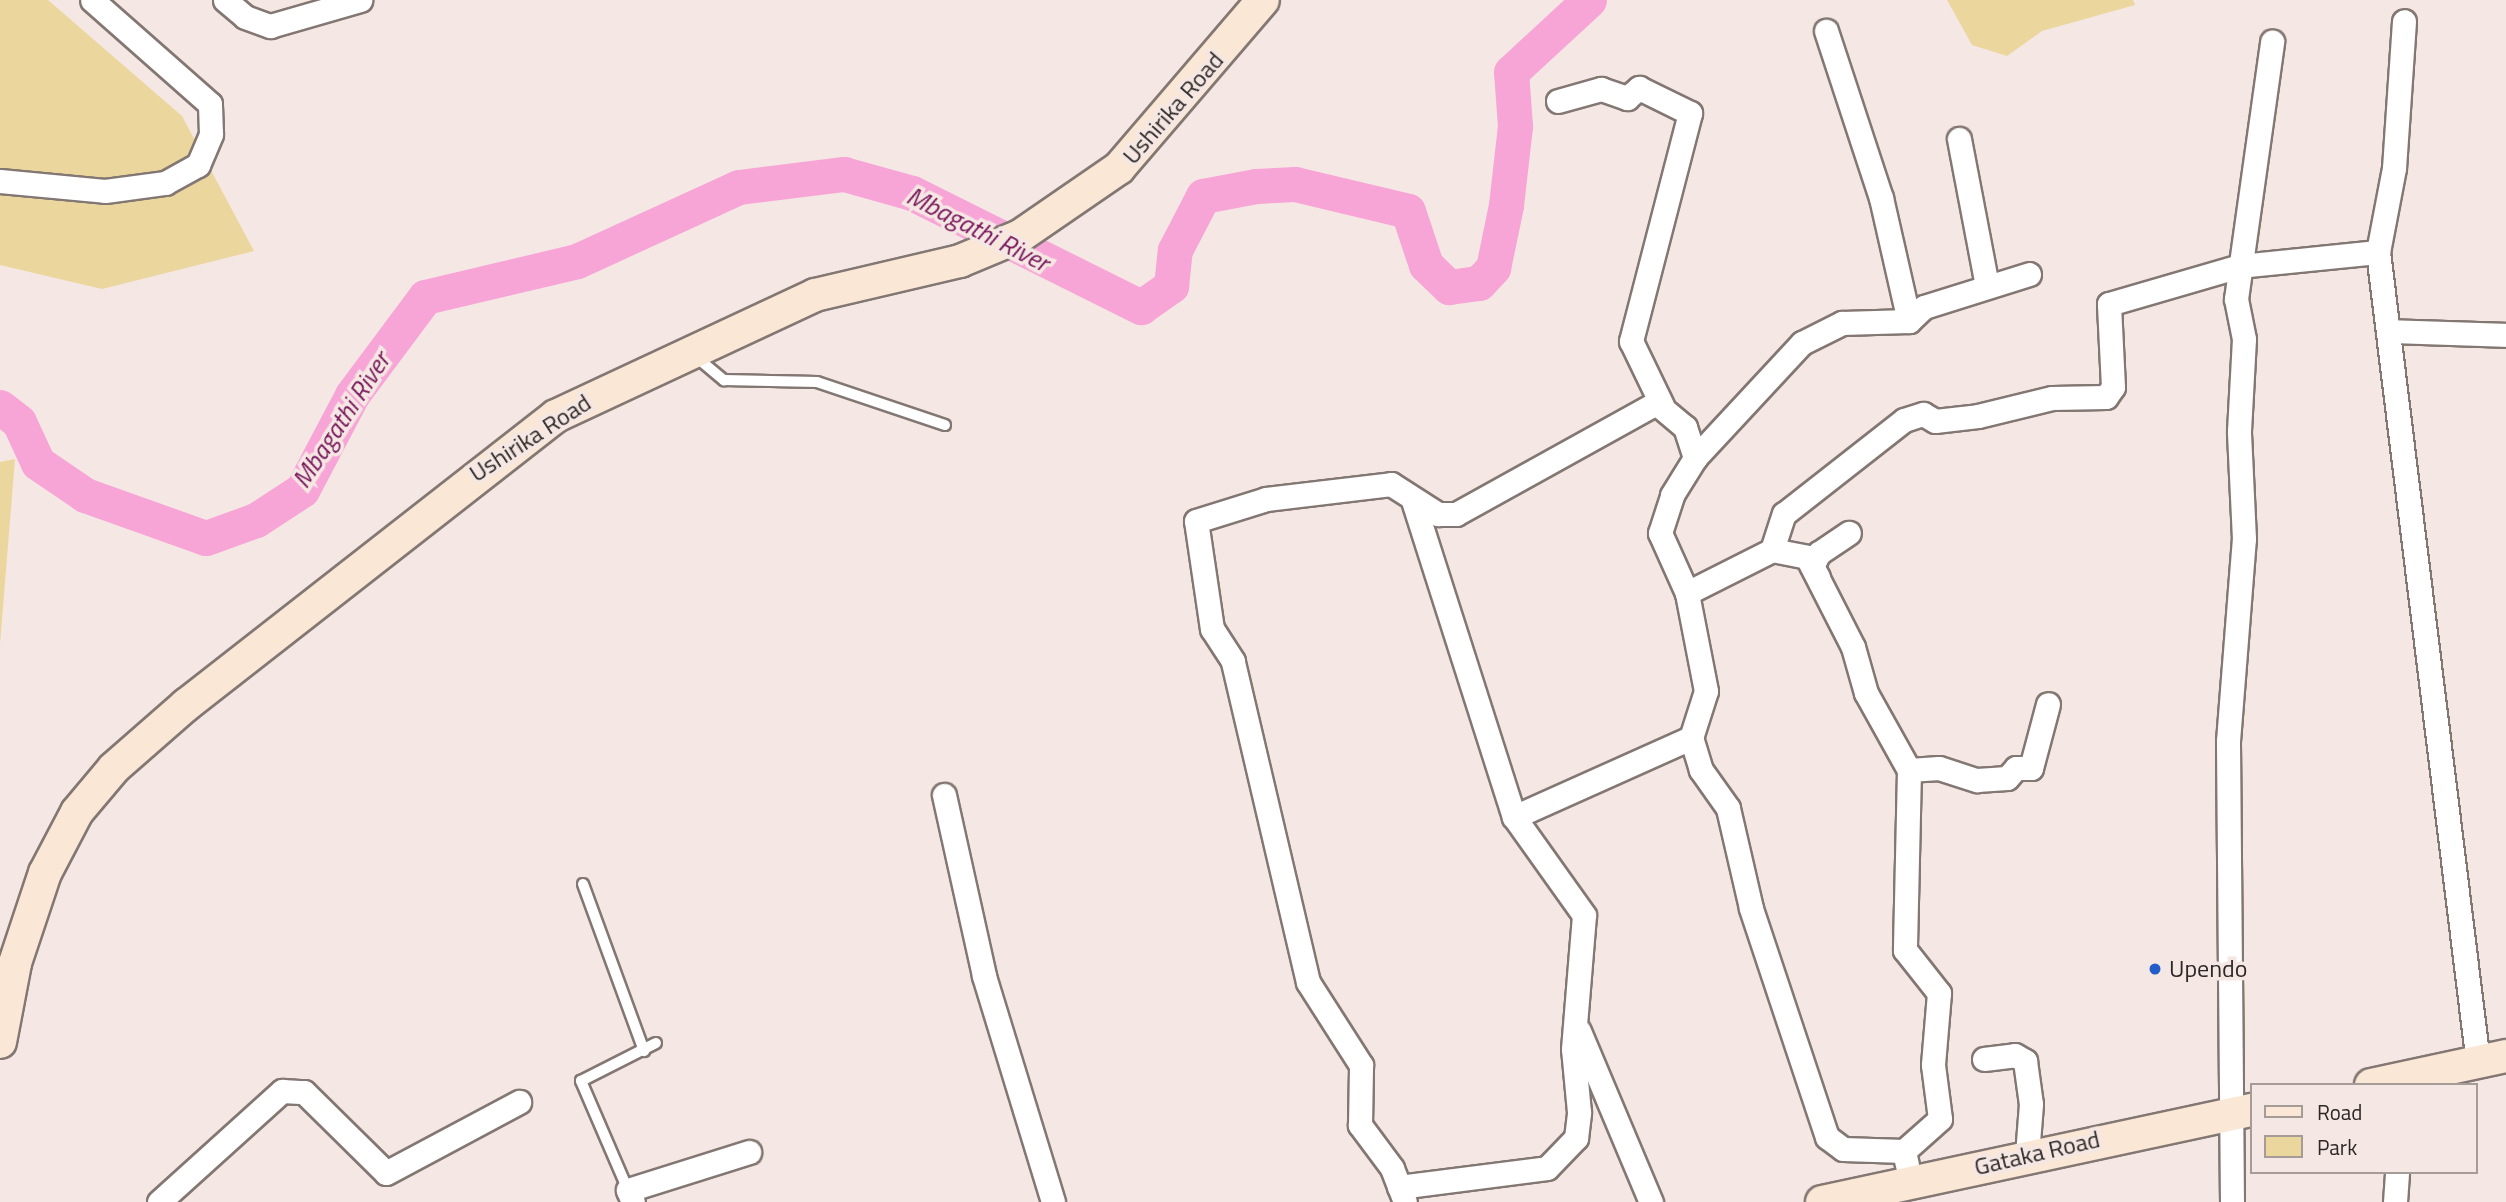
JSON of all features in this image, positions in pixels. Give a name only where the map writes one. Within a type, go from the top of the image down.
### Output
[{"type":"street","points":[[0,181],[105,191],[165,183],[198,165],[211,134],[210,104],[92,0]]},
{"type":"street","points":[[225,0],[245,18],[270,26],[360,0]]},
{"type":"street","name":"Ushirika Road","points":[[0,1042],[15,963],[45,873],[77,812],[114,768],[454,490],[556,416],[687,350],[815,295],[990,248],[1020,236],[1119,168],[1263,0]]},
{"type":"street","points":[[2402,1081],[2492,1059],[2378,252],[2394,168],[2404,21]]},
{"type":"street","points":[[1826,30],[1881,198],[1909,321]]},
{"type":"street","points":[[2232,1202],[2242,1112],[2228,741],[2244,539],[2240,266],[2272,42]]},
{"type":"street","points":[[1558,101],[1601,89],[1627,98],[1639,88],[1690,113],[1631,341],[1662,405],[1685,427],[1695,458]]},
{"type":"street","points":[[1959,139],[1987,286]]},
{"type":"street","points":[[1772,550],[1784,514],[1904,420],[1923,414],[1936,421],[1978,416],[2052,398],[2106,397],[2113,387],[2109,304],[2240,266],[2378,252]]},
{"type":"street","points":[[1849,533],[1830,542],[1812,566],[1832,605],[1866,693],[1909,770],[1905,950],[1939,993],[1933,1065],[1940,1119],[1904,1151],[1843,1149],[1827,1137],[1751,908],[1728,808],[1701,770],[1691,738],[1706,691],[1687,593],[1660,533],[1672,495],[1695,458],[1802,343],[1842,323],[1909,321],[1924,307],[2029,274]]},
{"type":"street","points":[[2388,331],[2506,335]]},
{"type":"street","points":[[1414,503],[1514,817],[1584,915],[1575,1022],[1579,1112],[1576,1138],[1565,1154],[1526,1175],[1402,1194],[1360,1125],[1361,1065],[1308,982],[1233,662],[1212,629],[1194,527],[1200,516],[1238,512],[1266,499],[1391,484],[1414,503],[1438,514],[1468,509],[1650,404],[1662,405]]},
{"type":"street","points":[[1687,593],[1772,550],[1807,557],[1832,605]]},
{"type":"street","points":[[1909,770],[1939,768],[1977,780],[2007,778],[2015,768],[2031,768],[2048,704]]},
{"type":"street","points":[[1514,817],[1691,738]]},
{"type":"street","points":[[944,795],[984,976],[1053,1202]]},
{"type":"street","points":[[1575,1022],[1651,1202]]},
{"type":"street","points":[[1984,1059],[2015,1055],[2025,1061],[2031,1104],[2027,1154]]},
{"type":"street","points":[[159,1202],[282,1091],[304,1092],[386,1173],[519,1102]]},
{"type":"street","name":"Gataka Road","points":[[1822,1202],[2027,1154],[2242,1112]]},
{"type":"street","points":[[1904,1151],[1910,1181]]},
{"type":"street","points":[[631,1196],[749,1152]]},
{"type":"street","points":[[2395,1202],[2397,1174]]},
{"type":"lane","points":[[687,350],[724,380],[817,382],[945,425]]},
{"type":"lane","points":[[583,884],[644,1051]]},
{"type":"lane","points":[[631,1196],[581,1081],[656,1043]]},
{"type":"green space","points":[[0,0],[48,0],[182,116],[254,251],[102,289],[0,265]]},
{"type":"green space","points":[[1947,0],[2133,0],[2135,5],[2042,31],[2007,56],[1972,45]]},
{"type":"green space","points":[[15,459],[0,644],[0,462]]},
{"type":"waterway","name":"Mbagathi River","points":[[0,407],[19,422],[38,463],[85,495],[206,538],[256,520],[302,490],[352,395],[425,297],[577,261],[739,187],[844,174],[912,193],[1141,307],[1171,286],[1175,250],[1203,196],[1256,186],[1295,184],[1408,211],[1426,265],[1449,287],[1479,283],[1493,268],[1506,205],[1515,126],[1511,72],[1589,0]]},
{"type":"place","name":"Upendo","points":[[2155,969]]}]
